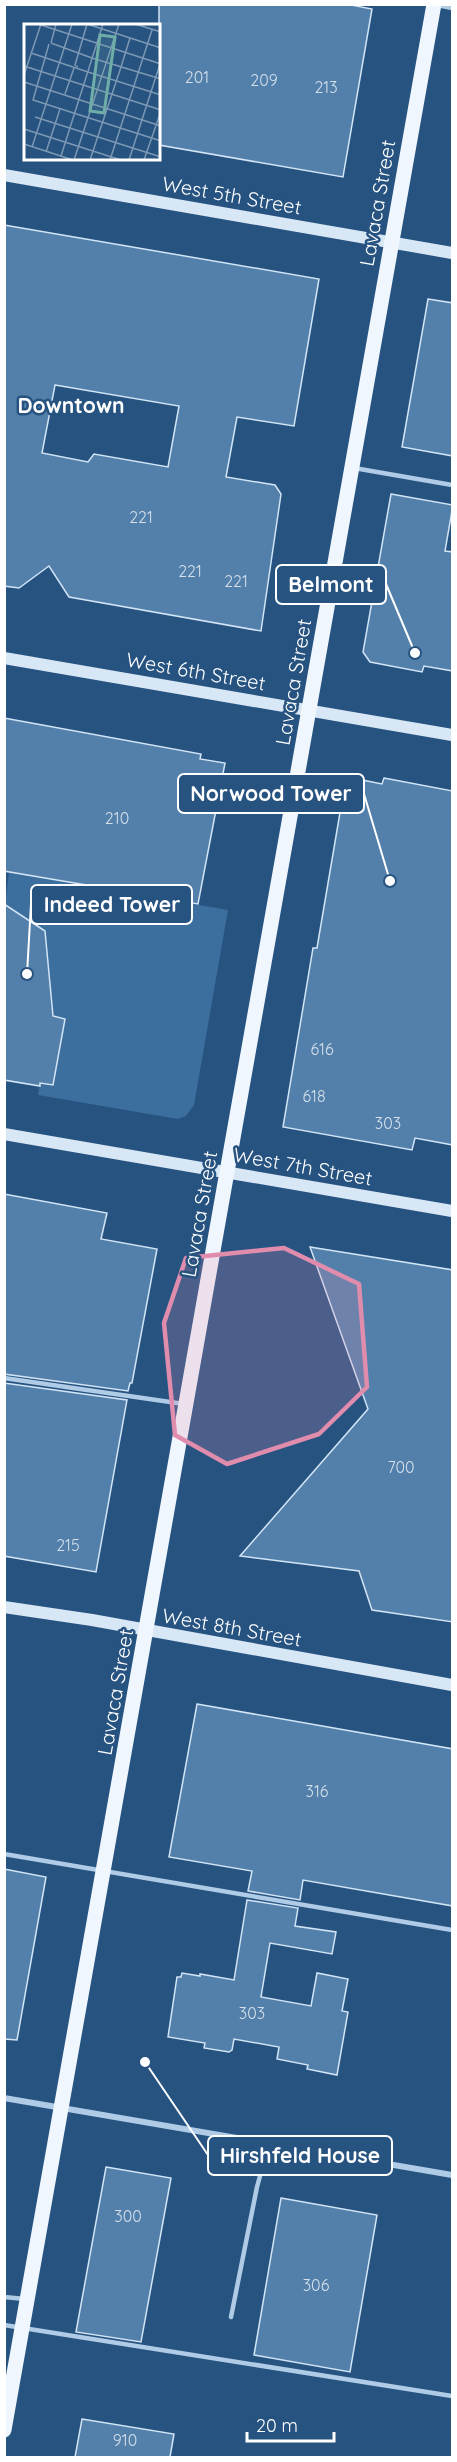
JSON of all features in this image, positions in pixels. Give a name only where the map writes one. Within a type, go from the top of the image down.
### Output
[{"type":"main road","name":"Lavaca Street","points":[[4,2430],[105,1872],[434,4]]},
{"type":"main road","name":"West 5th Street","points":[[4,175],[453,253]]},
{"type":"main road","name":"West 6th Street","points":[[4,657],[453,735]]},
{"type":"main road","name":"West 7th Street","points":[[4,1134],[453,1211]]},
{"type":"main road","name":"West 8th Street","points":[[4,1607],[92,1620],[147,1632],[453,1685]]},
{"type":"street","points":[[4,2098],[453,2175]]},
{"type":"lane","points":[[434,4],[453,8]]},
{"type":"lane","points":[[352,467],[453,485]]},
{"type":"lane","points":[[4,1378],[186,1405]]},
{"type":"lane","points":[[4,1854],[453,1930]]},
{"type":"lane","points":[[231,2317],[257,2187],[269,2144]]},
{"type":"lane","points":[[4,2296],[28,2300]]},
{"type":"lane","points":[[4,2325],[453,2396]]},
{"type":"highlighted area","points":[[284,1248],[359,1284],[367,1387],[319,1434],[227,1464],[175,1435],[164,1323],[186,1258]]},
{"type":"shaded area","points":[[9,872],[228,910],[194,1105],[186,1116],[178,1119],[38,1095],[53,1016],[45,931],[5,904]]},
{"type":"building","points":[[159,4],[346,4],[372,9],[343,177],[160,145]]},
{"type":"building","points":[[4,225],[319,279],[294,426],[237,417],[226,477],[275,485],[281,494],[261,631],[69,597],[49,566],[19,588],[4,586]],"holes":[[[55,385],[179,406],[168,467],[94,454],[88,462],[42,453]]]},
{"type":"building","points":[[428,299],[453,303],[453,456],[402,447]]},
{"type":"building","points":[[391,494],[453,505],[445,551],[453,552],[453,671],[424,666],[422,672],[370,662],[363,652]]},
{"type":"building","points":[[4,718],[201,754],[200,759],[225,763],[198,904],[4,871]]},
{"type":"building","points":[[384,778],[453,791],[453,1145],[415,1138],[412,1150],[283,1127],[313,948],[317,948],[343,795],[359,798],[362,780],[382,784]]},
{"type":"building","points":[[4,904],[45,931],[53,1016],[65,1019],[53,1085],[40,1083],[40,1086],[4,1080]]},
{"type":"building","points":[[4,1194],[107,1213],[101,1239],[157,1249],[132,1383],[128,1391],[4,1374]]},
{"type":"building","points":[[310,1247],[453,1270],[453,1622],[372,1610],[359,1571],[240,1556],[368,1409]]},
{"type":"building","points":[[4,1383],[127,1400],[96,1572],[4,1556]]},
{"type":"building","points":[[197,1704],[453,1749],[453,1906],[303,1880],[300,1900],[248,1891],[252,1871],[169,1857]]},
{"type":"building","points":[[4,1869],[46,1877],[17,2040],[4,2039]]},
{"type":"building","points":[[247,1900],[298,1908],[295,1926],[336,1932],[332,1954],[270,1943],[261,1997],[311,2006],[317,1973],[348,1979],[342,2011],[348,2012],[337,2075],[307,2069],[308,2065],[277,2059],[279,2047],[234,2039],[232,2050],[229,2052],[204,2048],[205,2043],[168,2037],[177,1977],[181,1977],[182,1973],[234,1980]]},
{"type":"building","points":[[106,2167],[171,2178],[141,2342],[76,2332]]},
{"type":"building","points":[[281,2198],[377,2215],[350,2372],[254,2355]]},
{"type":"building","points":[[82,2419],[174,2434],[170,2457],[75,2457]]},
{"type":"place","name":"Belmont","points":[[415,653]]},
{"type":"place","name":"Norwood Tower","points":[[390,881]]},
{"type":"place","name":"Indeed Tower","points":[[27,974]]},
{"type":"place","name":"Hirshfeld House","points":[[145,2062]]},
{"type":"district","name":"Downtown","points":[[71,405]]}]
